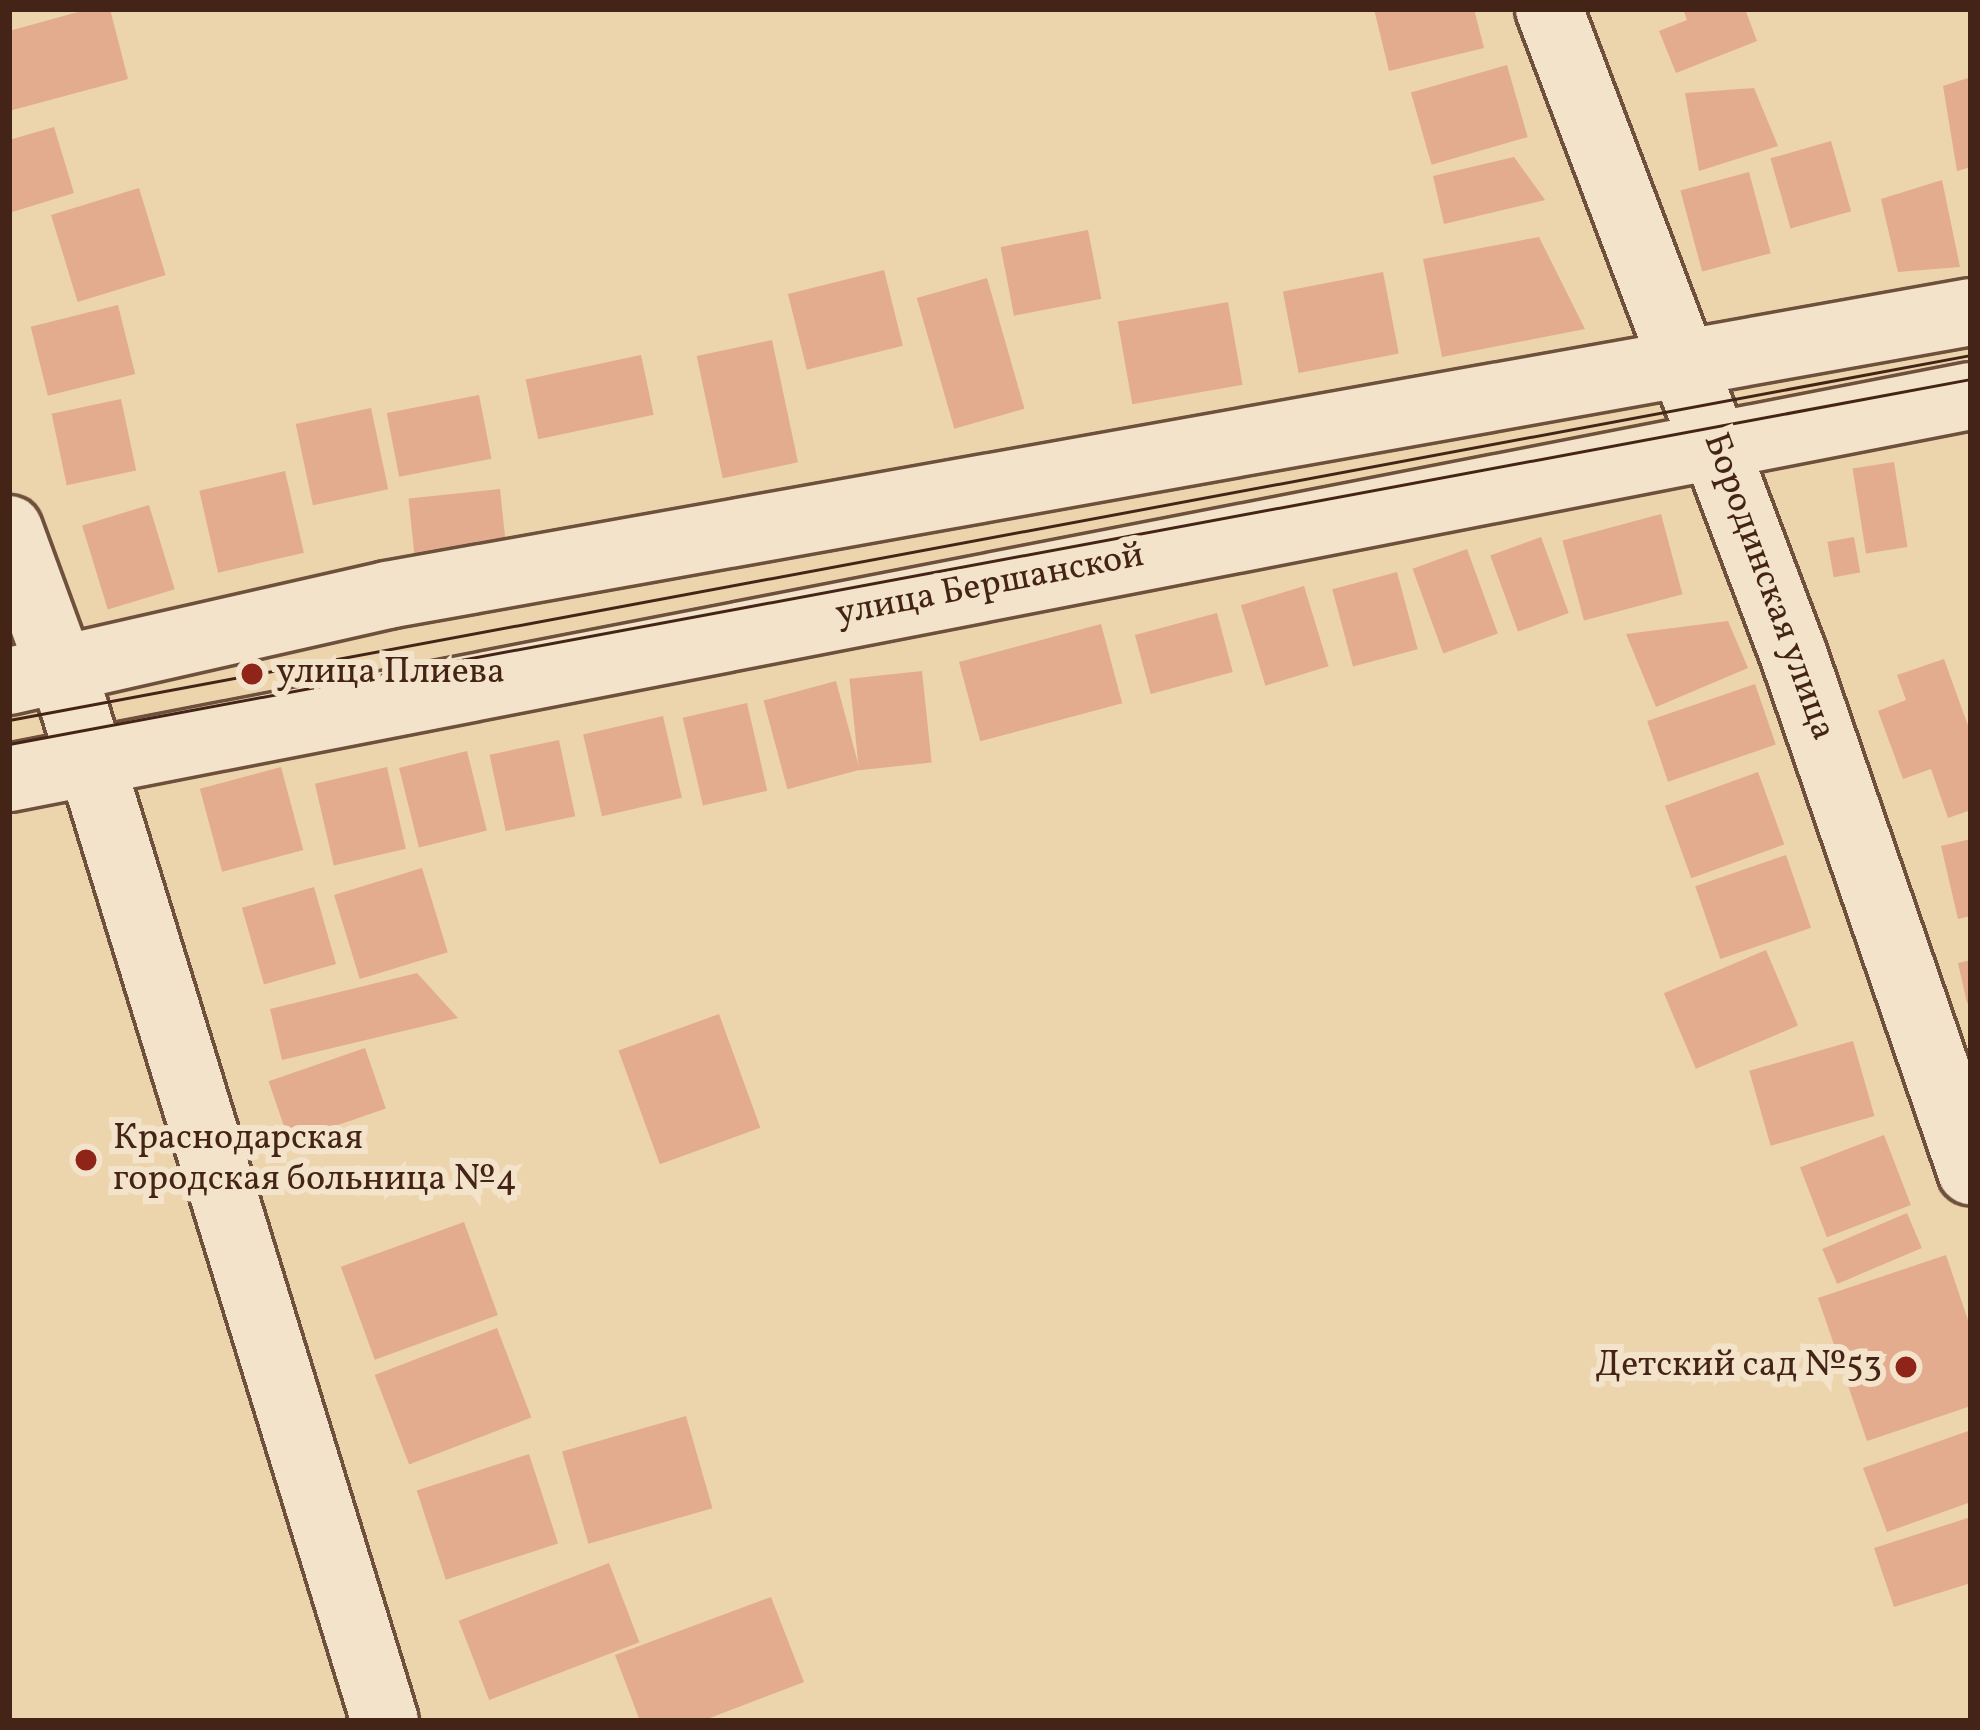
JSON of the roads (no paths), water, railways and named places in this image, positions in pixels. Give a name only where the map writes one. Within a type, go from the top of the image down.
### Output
[{"type":"street","name":"Бородинская улица","points":[[1550,9],[1717,446],[1946,1018],[1971,1171]]},
{"type":"street","points":[[34,676],[387,596],[1971,311]]},
{"type":"street","name":"улица Бершанской","points":[[9,778],[1971,396]]},
{"type":"street","points":[[9,529],[34,676],[89,764],[385,1721]]},
{"type":"tram line","points":[[9,720],[1971,355]]},
{"type":"tram line","points":[[9,744],[1971,379]]},
{"type":"place","name":"улица Плиева","points":[[252,674]]},
{"type":"place","name":"Краснодарская городская больница №4","points":[[86,1160]]},
{"type":"place","name":"Детский сад №53","points":[[1906,1367]]}]
